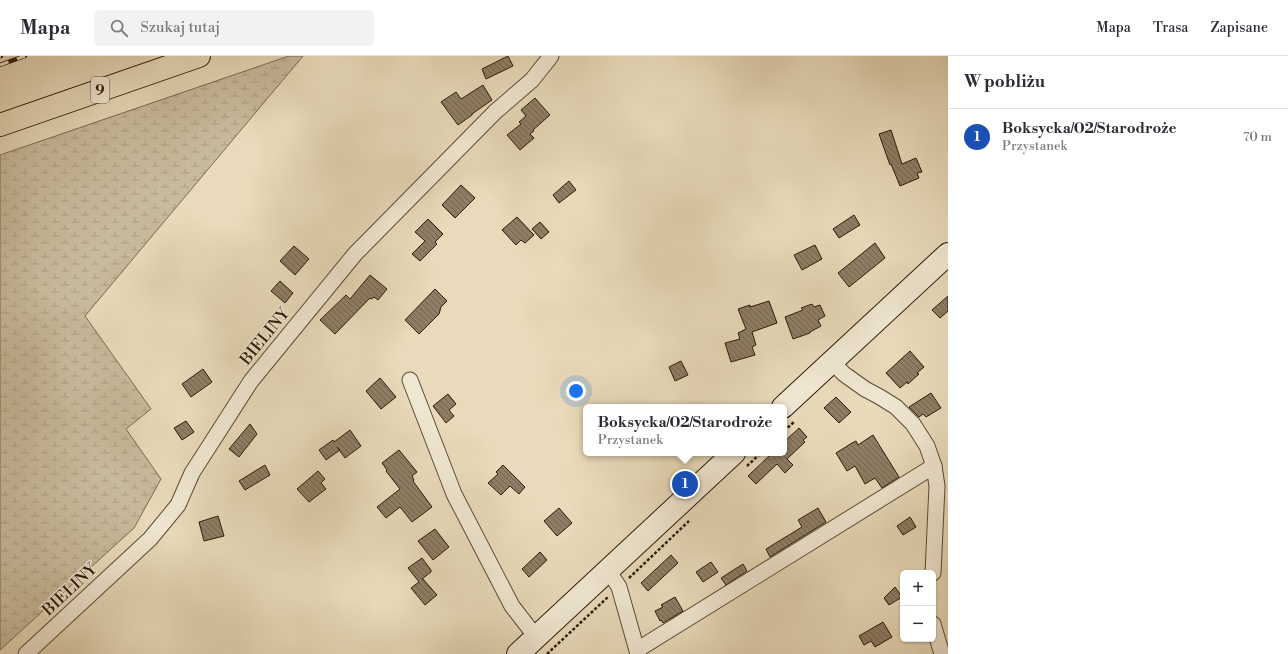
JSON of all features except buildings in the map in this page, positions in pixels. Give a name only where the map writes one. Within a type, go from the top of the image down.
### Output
[{"type":"main road","name":"9","points":[[0,125],[200,56]]},
{"type":"main road","points":[[786,404],[948,254]]},
{"type":"main road","points":[[518,654],[541,646],[614,578],[731,456]]},
{"type":"street","name":"BIELINY","points":[[26,654],[150,539],[178,505],[192,473],[251,381],[354,254],[495,112],[532,80],[551,56]]},
{"type":"street","points":[[832,362],[844,374],[865,389],[896,407],[913,424],[926,446],[934,466],[937,486],[933,570]]},
{"type":"street","points":[[410,380],[454,494],[512,606],[541,646]]},
{"type":"street","points":[[614,578],[638,652],[934,466]]},
{"type":"street","points":[[936,634],[942,654]]},
{"type":"path","points":[[541,646],[614,578]]},
{"type":"green space","points":[[289,56],[303,56],[85,316],[151,409],[126,429],[161,479],[134,528],[0,650],[0,155]]},
{"type":"railway","points":[[0,65],[25,56]]},
{"type":"place","name":"Boksycka/02/Starodroże","points":[[685,484]]}]
